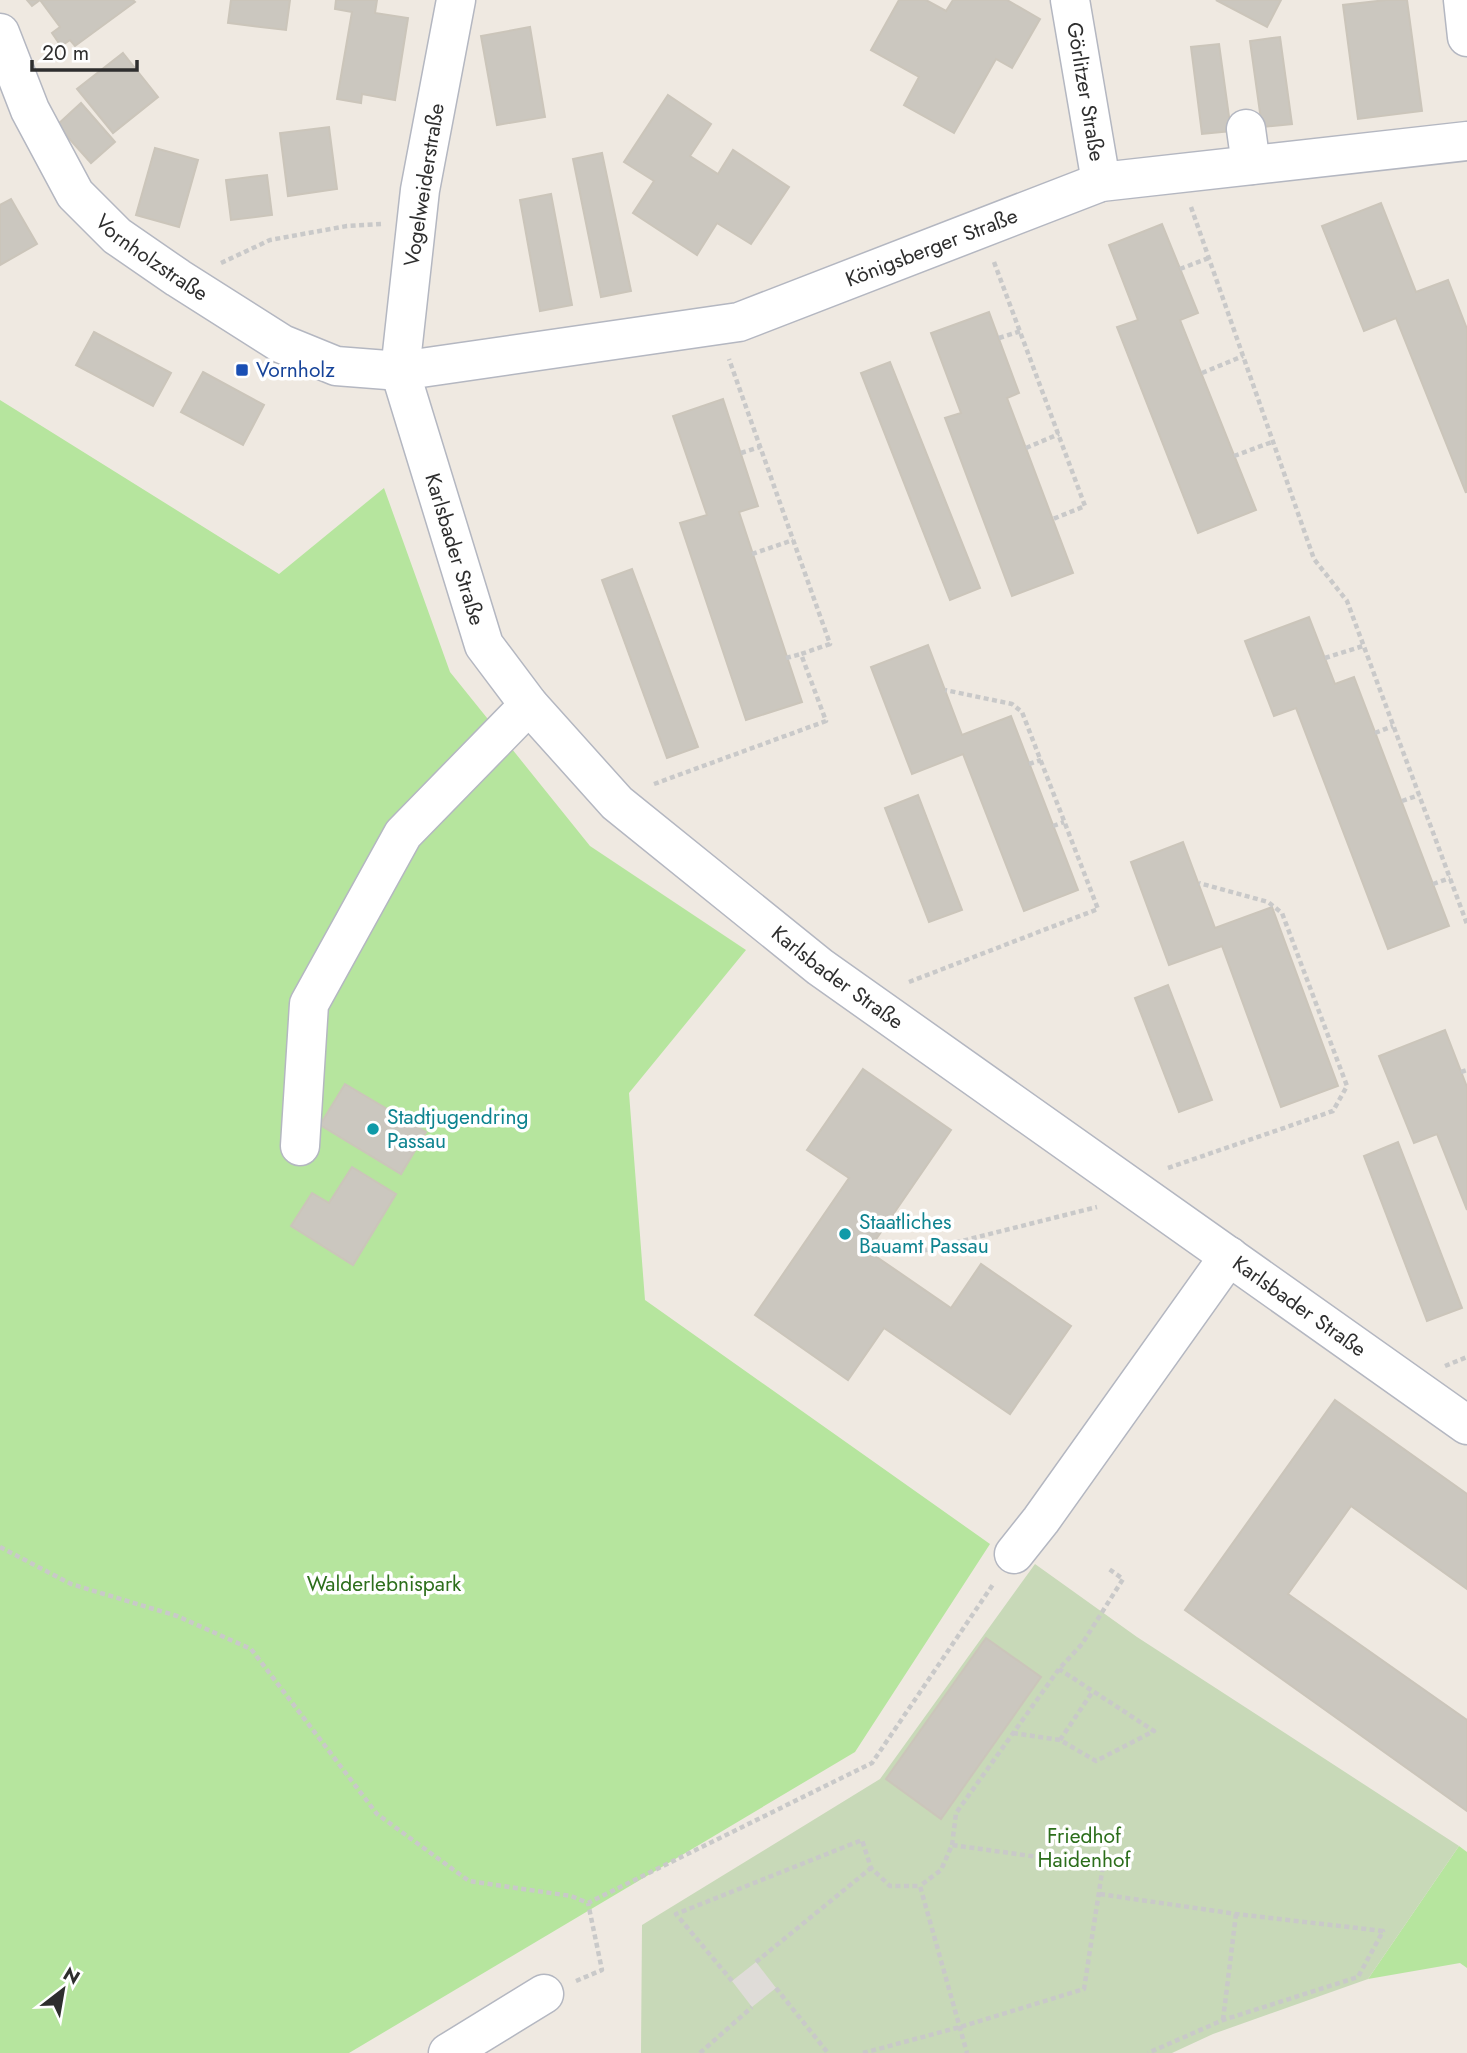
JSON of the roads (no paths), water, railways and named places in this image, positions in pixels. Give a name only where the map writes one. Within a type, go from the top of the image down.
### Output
[{"type":"street","name":"Vogelweiderstraße","points":[[400,371],[420,190],[456,0]]},
{"type":"street","name":"Görlitzer Straße","points":[[1070,0],[1101,182]]},
{"type":"street","points":[[1463,0],[1467,37]]},
{"type":"street","name":"Vornholzstraße","points":[[0,33],[30,110],[75,194],[117,236],[177,278],[282,344],[336,366],[400,371]]},
{"type":"street","name":"Königsberger Straße","points":[[400,371],[740,323],[1101,182],[1180,173],[1248,147],[1467,141]]},
{"type":"street","name":"Karlsbader Straße","points":[[400,371],[484,645],[529,705],[617,803],[820,967],[1151,1184],[1229,1256],[1467,1425]]},
{"type":"street","points":[[300,1146],[309,1004],[403,834],[529,705]]},
{"type":"street","points":[[1014,1554],[1229,1256]]},
{"type":"street","points":[[449,2053],[544,1994]]},
{"type":"place","name":"Vornholz","points":[[242,370]]},
{"type":"place","name":"Stadtjugendring Passau","points":[[373,1129]]},
{"type":"place","name":"Staatliches Bauamt Passau","points":[[845,1234]]},
{"type":"park label","name":"Walderlebnispark","points":[[384,1584]]},
{"type":"park label","name":"Friedhof Haidenhof","points":[[1084,1848]]}]
